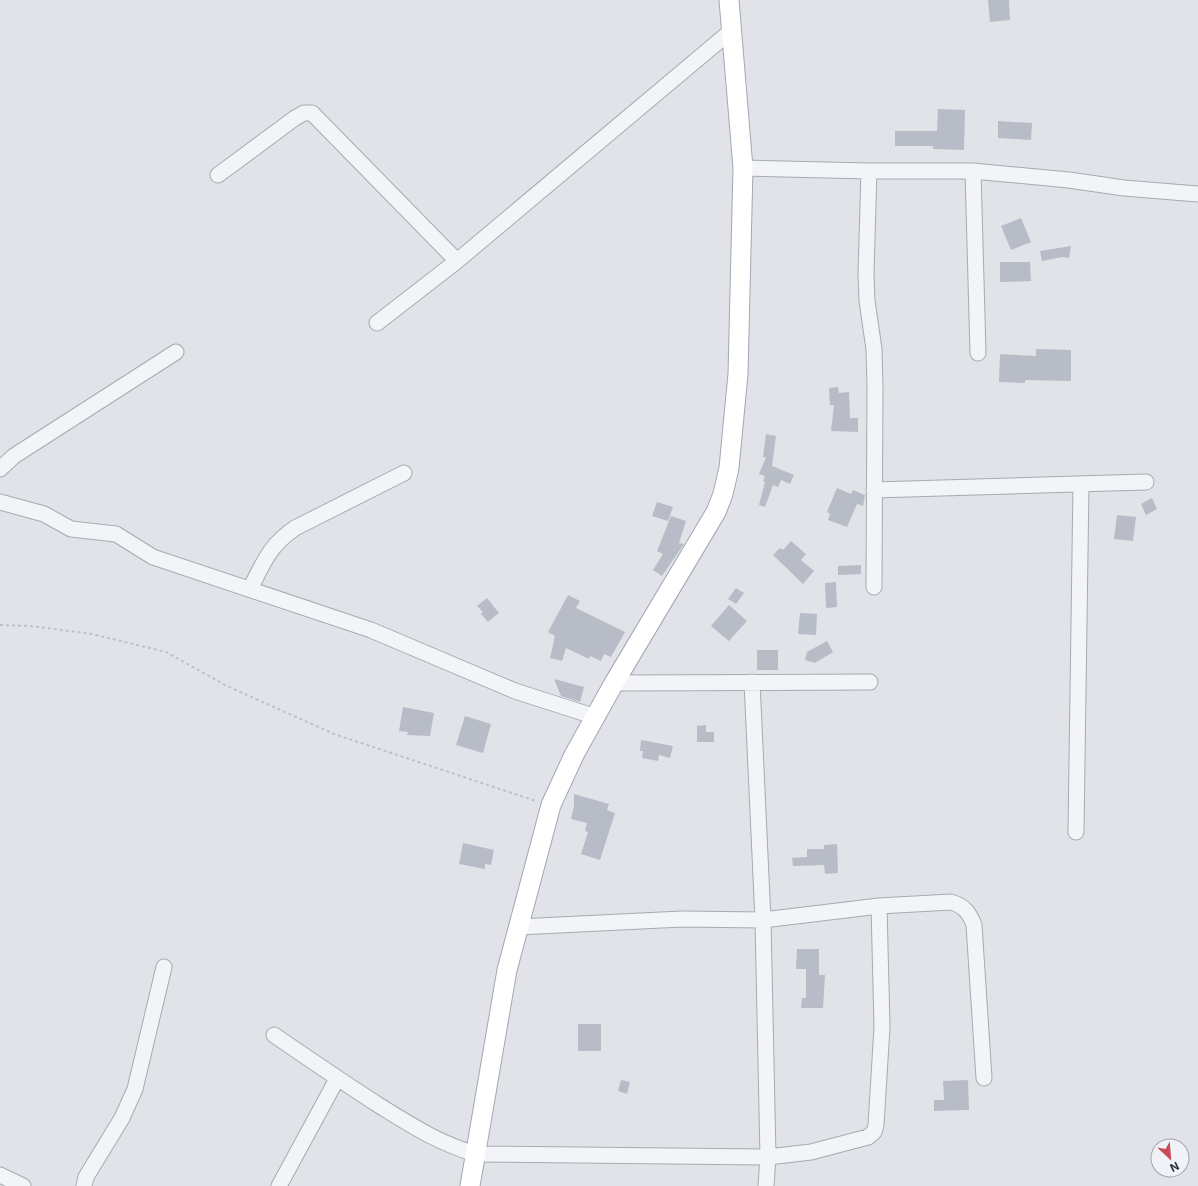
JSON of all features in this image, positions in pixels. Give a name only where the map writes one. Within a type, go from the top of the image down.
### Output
[{"type":"main road","points":[[470,1186],[507,970],[551,805],[574,754],[614,683],[708,528],[723,494],[729,468],[738,374],[743,168],[729,0]]},
{"type":"street","points":[[377,323],[457,261],[731,31]]},
{"type":"street","points":[[218,175],[295,118],[304,113],[312,113],[457,261]]},
{"type":"street","points":[[743,168],[869,171],[973,171],[1069,180],[1124,188],[1198,194]]},
{"type":"street","points":[[869,171],[866,274],[867,301],[874,349],[874,586]]},
{"type":"street","points":[[973,171],[978,353]]},
{"type":"street","points":[[0,469],[14,456],[176,352]]},
{"type":"street","points":[[250,589],[274,545],[283,536],[295,528],[404,473]]},
{"type":"street","points":[[874,490],[1146,482]]},
{"type":"street","points":[[1076,832],[1081,484]]},
{"type":"street","points":[[0,502],[44,514],[71,529],[116,534],[153,557],[371,630],[515,691],[596,717]]},
{"type":"street","points":[[752,682],[763,920],[768,1157],[766,1186]]},
{"type":"street","points":[[614,683],[870,682]]},
{"type":"street","points":[[518,927],[682,919],[763,920],[879,906],[951,902],[962,906],[969,913],[974,925],[984,1078]]},
{"type":"street","points":[[274,1035],[337,1078],[431,1138],[449,1146],[475,1154],[768,1157],[811,1152],[868,1137],[874,1132],[876,1125],[882,1027],[879,906]]},
{"type":"street","points":[[84,1186],[86,1176],[122,1118],[135,1089],[164,967]]},
{"type":"street","points":[[279,1186],[337,1078]]},
{"type":"street","points":[[0,1174],[23,1186]]},
{"type":"path","points":[[0,625],[31,626],[92,634],[166,652],[227,686],[334,734],[551,805]]},
{"type":"building","points":[[988,0],[1009,0],[1010,20],[990,22]]},
{"type":"building","points":[[938,109],[965,110],[964,150],[933,149],[933,146],[895,146],[895,131],[937,131]]},
{"type":"building","points":[[998,121],[1032,123],[1031,140],[998,138]]},
{"type":"building","points":[[1021,218],[1031,242],[1011,250],[1001,226]]},
{"type":"building","points":[[1071,246],[1069,258],[1062,257],[1042,261],[1040,251]]},
{"type":"building","points":[[1000,262],[1030,262],[1031,281],[1000,282]]},
{"type":"building","points":[[1036,349],[1071,350],[1071,381],[1025,380],[1025,383],[999,382],[1000,354],[1036,356]]},
{"type":"building","points":[[838,387],[839,393],[849,392],[850,418],[858,418],[858,432],[831,431],[834,405],[830,405],[829,388]]},
{"type":"building","points":[[766,434],[776,436],[772,466],[794,475],[790,484],[781,480],[778,487],[773,485],[765,507],[759,505],[765,482],[763,481],[765,476],[759,474],[766,457],[763,457]]},
{"type":"building","points":[[837,488],[851,494],[853,490],[865,495],[863,506],[857,504],[847,527],[828,520],[830,514],[827,512]]},
{"type":"building","points":[[1152,498],[1157,509],[1146,515],[1141,504]]},
{"type":"building","points":[[657,502],[673,507],[668,521],[652,516]]},
{"type":"building","points":[[1117,515],[1136,517],[1133,541],[1114,539]]},
{"type":"building","points":[[671,516],[686,521],[679,543],[684,544],[662,576],[653,570],[663,554],[657,551]]},
{"type":"building","points":[[791,541],[806,554],[801,560],[814,571],[803,584],[773,555],[780,548],[783,550]]},
{"type":"building","points":[[861,565],[861,574],[838,575],[838,566]]},
{"type":"building","points":[[836,582],[837,607],[826,608],[825,583]]},
{"type":"building","points":[[736,588],[744,593],[736,604],[728,599]]},
{"type":"building","points":[[568,595],[580,601],[576,608],[625,632],[611,657],[604,654],[601,661],[590,656],[589,659],[566,648],[562,661],[550,658],[555,636],[548,632]]},
{"type":"building","points":[[487,598],[499,613],[488,622],[481,614],[483,612],[477,606]]},
{"type":"building","points":[[729,605],[747,621],[729,641],[711,626]]},
{"type":"building","points":[[800,613],[817,614],[816,635],[798,634]]},
{"type":"building","points":[[827,641],[833,652],[815,663],[805,660],[807,652]]},
{"type":"building","points":[[757,650],[778,650],[778,670],[757,670]]},
{"type":"building","points":[[554,679],[584,687],[580,702],[561,696]]},
{"type":"building","points":[[403,707],[434,713],[430,736],[407,735],[408,732],[399,731]]},
{"type":"building","points":[[465,716],[491,724],[483,753],[456,745]]},
{"type":"building","points":[[706,725],[706,732],[714,732],[714,742],[697,742],[697,726]]},
{"type":"building","points":[[641,740],[673,746],[670,758],[659,755],[658,761],[642,758],[643,751],[640,751]]},
{"type":"building","points":[[574,794],[609,804],[607,810],[615,813],[600,860],[581,854],[588,832],[585,831],[587,823],[571,819],[574,806]]},
{"type":"building","points":[[463,843],[494,850],[491,865],[485,864],[485,869],[459,864]]},
{"type":"building","points":[[837,844],[838,873],[825,874],[824,865],[793,866],[792,858],[807,857],[807,849],[824,849],[824,845]]},
{"type":"building","points":[[797,949],[819,949],[819,975],[825,975],[823,1008],[801,1008],[802,998],[806,998],[806,969],[796,969]]},
{"type":"building","points":[[578,1024],[601,1024],[601,1051],[578,1051]]},
{"type":"building","points":[[621,1080],[630,1082],[627,1094],[618,1091]]},
{"type":"building","points":[[968,1080],[969,1110],[934,1111],[934,1100],[944,1100],[943,1081]]}]
